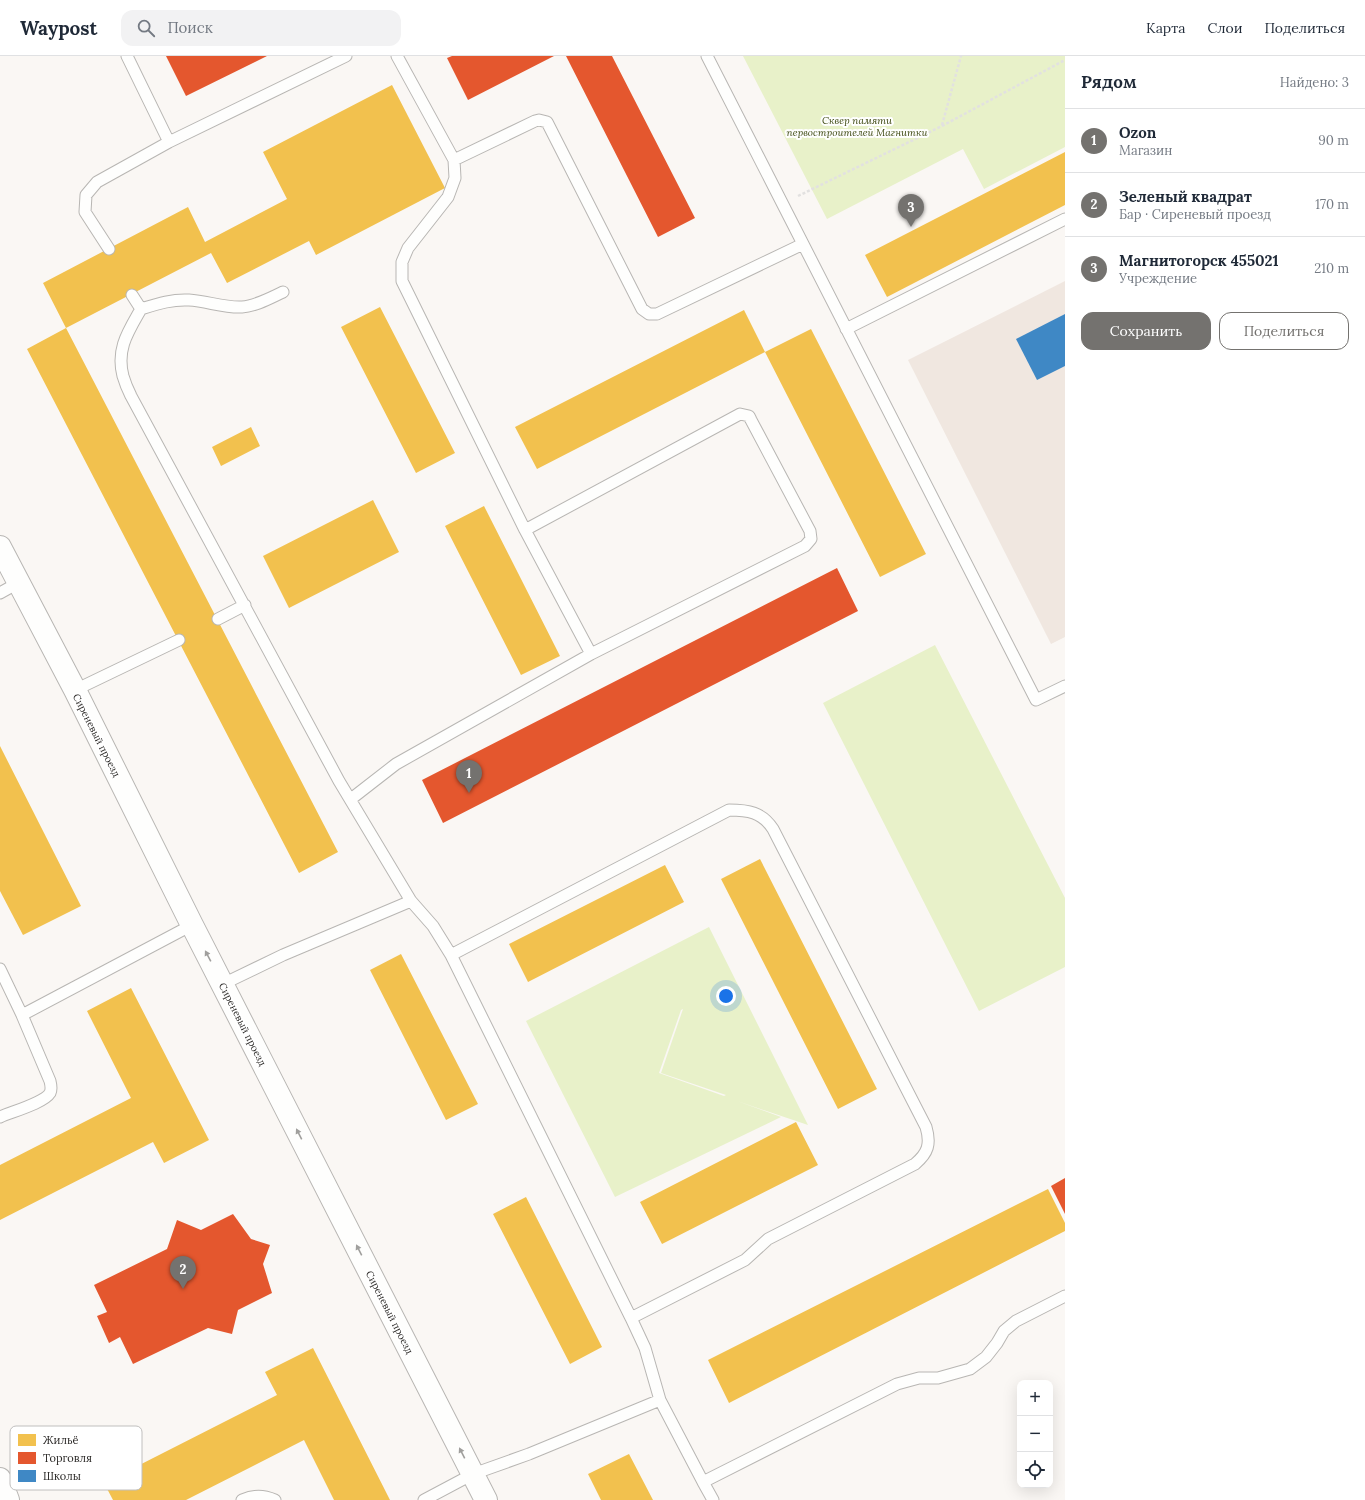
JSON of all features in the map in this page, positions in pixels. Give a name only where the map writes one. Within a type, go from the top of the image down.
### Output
[{"type":"main road","name":"Сиреневый проезд","points":[[0,547],[9,588],[75,690],[192,925],[486,1500]]},
{"type":"main road","points":[[0,1479],[8,1500]]},
{"type":"lane","points":[[127,56],[169,142]]},
{"type":"lane","points":[[110,249],[85,212],[86,195],[97,182],[169,142],[346,56]]},
{"type":"lane","points":[[397,56],[454,160],[455,178],[448,198],[408,248],[402,262],[402,281],[525,530],[591,654]]},
{"type":"lane","points":[[707,56],[1036,700],[1065,686]]},
{"type":"lane","points":[[454,160],[535,120],[547,122],[642,309],[649,314],[657,314],[803,244]]},
{"type":"lane","points":[[846,329],[1065,219]]},
{"type":"lane","points":[[283,292],[257,304],[243,307],[229,307],[190,300],[166,301],[141,310],[125,338],[120,354],[123,376],[131,396],[350,799],[411,901],[433,926],[451,955],[631,1318],[645,1348],[660,1400],[713,1500]]},
{"type":"lane","points":[[132,294],[141,310]]},
{"type":"lane","points":[[350,799],[396,764],[591,654],[808,543],[811,539],[810,531],[749,416],[740,414],[525,530]]},
{"type":"lane","points":[[218,619],[245,605]]},
{"type":"lane","points":[[75,690],[178,640]]},
{"type":"lane","points":[[451,955],[729,810],[744,810],[759,815],[768,821],[773,829],[926,1127],[929,1137],[928,1148],[923,1157],[915,1164],[768,1239],[745,1260],[631,1318]]},
{"type":"lane","points":[[223,984],[283,955],[411,901]]},
{"type":"lane","points":[[22,1015],[192,925]]},
{"type":"lane","points":[[0,969],[22,1015],[50,1081],[51,1092],[42,1100],[0,1117]]},
{"type":"lane","points":[[704,1482],[897,1384],[919,1378],[938,1378],[970,1369],[986,1357],[1004,1331],[1016,1321],[1065,1296]]},
{"type":"lane","points":[[424,1500],[473,1474],[529,1454],[660,1400]]},
{"type":"lane","points":[[242,1500],[253,1496],[264,1496],[275,1500]]},
{"type":"path","points":[[942,126],[961,56]]},
{"type":"path","points":[[783,204],[942,126],[1065,60]]},
{"type":"shaded area","points":[[1065,281],[1065,637],[1051,644],[908,360]]},
{"type":"green space","name":"Сквер памяти первостроителей Магнитки","points":[[743,56],[1065,56],[1065,147],[984,189],[963,149],[827,219]]},
{"type":"green space","points":[[935,645],[1065,898],[1065,967],[979,1011],[823,703]]},
{"type":"green space","points":[[709,927],[808,1125],[737,1101],[781,1117],[615,1197],[526,1021]],"holes":[[[683,1009],[661,1073],[726,1095],[724,1096],[659,1073],[681,1010]]]},
{"type":"building: Жильё","points":[[392,85],[445,188],[316,255],[309,241],[227,283],[211,253],[66,328],[43,283],[188,207],[205,242],[287,199],[263,152]]},
{"type":"building: Жильё","points":[[1065,152],[1065,205],[887,297],[865,255]]},
{"type":"building: Жильё","points":[[380,307],[455,453],[416,473],[341,327]]},
{"type":"building: Жильё","points":[[744,310],[765,352],[537,469],[515,427]]},
{"type":"building: Жильё","points":[[66,328],[338,852],[299,873],[27,349]]},
{"type":"building: Жильё","points":[[811,329],[926,554],[880,577],[765,352]]},
{"type":"building: Жильё","points":[[251,427],[260,446],[221,466],[212,447]]},
{"type":"building: Жильё","points":[[373,500],[399,552],[289,608],[263,556]]},
{"type":"building: Жильё","points":[[484,506],[560,656],[521,675],[445,526]]},
{"type":"building: Жильё","points":[[0,746],[81,906],[23,935],[0,891]]},
{"type":"building: Жильё","points":[[760,859],[877,1089],[838,1109],[721,879]]},
{"type":"building: Жильё","points":[[665,865],[684,902],[528,982],[509,944]]},
{"type":"building: Жильё","points":[[401,954],[478,1104],[446,1120],[370,970]]},
{"type":"building: Жильё","points":[[131,988],[209,1140],[164,1163],[153,1142],[0,1220],[0,1165],[131,1098],[87,1011]]},
{"type":"building: Жильё","points":[[796,1122],[818,1165],[662,1244],[640,1202]]},
{"type":"building: Жильё","points":[[1048,1189],[1065,1223],[1065,1231],[729,1403],[708,1360]]},
{"type":"building: Жильё","points":[[526,1197],[602,1347],[570,1364],[493,1214]]},
{"type":"building: Жильё","points":[[313,1348],[390,1500],[334,1500],[304,1440],[186,1500],[113,1500],[108,1490],[142,1490],[142,1464],[277,1395],[265,1372]]},
{"type":"building: Жильё","points":[[629,1454],[653,1500],[601,1500],[588,1474]]},
{"type":"building: Торговля","points":[[166,56],[267,56],[186,96]]},
{"type":"building: Торговля","points":[[452,56],[554,56],[468,100],[447,58]]},
{"type":"building: Торговля","points":[[566,56],[612,56],[695,218],[658,237]]},
{"type":"building: Торговля","points":[[837,568],[858,611],[443,823],[422,780]]},
{"type":"building: Торговля","points":[[1065,1178],[1065,1214],[1051,1186]]},
{"type":"building: Торговля","points":[[233,1214],[251,1239],[270,1245],[263,1264],[272,1293],[238,1310],[232,1334],[208,1328],[133,1364],[120,1337],[109,1343],[97,1316],[107,1312],[94,1285],[167,1249],[177,1220],[201,1230]]},
{"type":"building: Школы","points":[[1065,314],[1065,366],[1037,380],[1016,339]]},
{"type":"place","name":"Магнитогорск 455021","points":[[911,227]]},
{"type":"place","name":"Ozon","points":[[469,793]]},
{"type":"place","name":"Зеленый квадрат","points":[[183,1289]]}]
